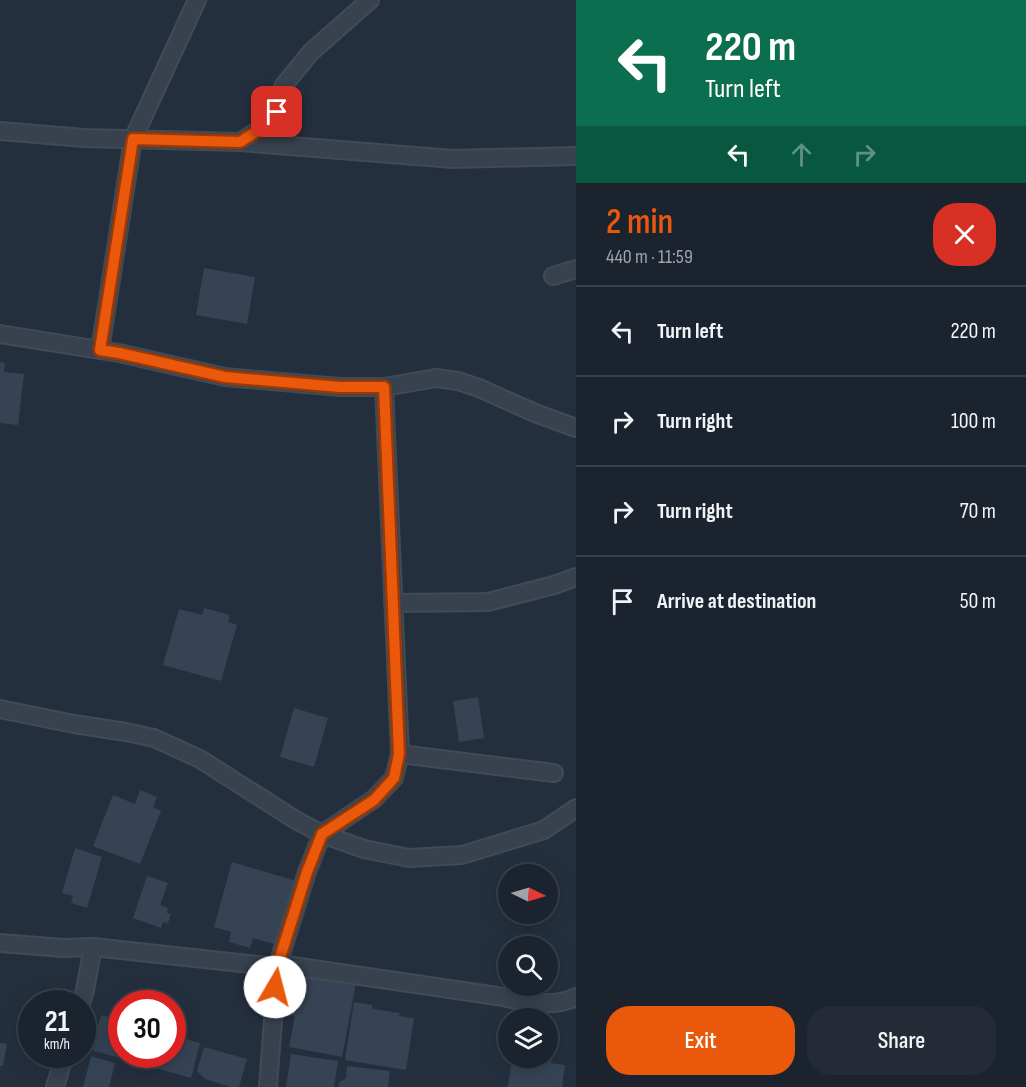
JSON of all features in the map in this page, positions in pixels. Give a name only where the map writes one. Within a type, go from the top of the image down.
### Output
[{"type":"street","points":[[100,350],[133,139],[197,0]]},
{"type":"street","points":[[240,142],[270,123],[277,112],[284,85],[311,52],[370,0]]},
{"type":"street","points":[[0,131],[84,138],[240,142],[453,159],[576,156]]},
{"type":"street","points":[[553,276],[576,269]]},
{"type":"street","points":[[0,334],[119,353],[225,377],[340,387],[384,387],[436,378],[458,381],[576,428]]},
{"type":"street","points":[[268,1087],[277,967],[307,872],[322,834],[374,800],[394,778],[399,754],[384,387]]},
{"type":"street","points":[[393,603],[488,602],[576,577]]},
{"type":"street","points":[[0,709],[154,738],[200,759],[294,819],[322,834],[363,849],[409,858],[462,855],[544,830],[576,808]]},
{"type":"street","points":[[399,754],[554,773]]},
{"type":"street","points":[[0,943],[63,948],[93,947],[277,967],[286,965],[529,1002],[555,1003],[576,997]]},
{"type":"street","points":[[85,990],[93,947]]},
{"type":"street","points":[[55,1087],[61,1068]]},
{"type":"building","points":[[204,268],[255,277],[247,324],[196,315]]},
{"type":"building","points":[[0,362],[5,363],[4,372],[24,374],[18,425],[0,423]]},
{"type":"building","points":[[204,608],[230,615],[228,622],[237,625],[221,681],[163,665],[179,609],[202,615]]},
{"type":"building","points":[[478,697],[484,738],[459,742],[453,701]]},
{"type":"building","points":[[294,708],[328,718],[314,767],[280,757]]},
{"type":"building","points":[[140,790],[157,797],[153,807],[161,811],[140,864],[93,846],[113,795],[135,804]]},
{"type":"building","points":[[75,848],[102,857],[87,908],[71,903],[73,896],[62,893]]},
{"type":"building","points":[[232,862],[299,882],[281,946],[253,938],[250,948],[229,942],[231,932],[214,927]]},
{"type":"building","points":[[147,876],[168,883],[160,905],[168,908],[167,913],[171,914],[168,923],[163,922],[161,928],[133,918]]},
{"type":"building","points":[[298,972],[356,983],[342,1057],[289,1047],[295,1016],[285,1014],[290,986],[296,990]]},
{"type":"building","points":[[354,1002],[372,1005],[373,1009],[400,1013],[399,1016],[414,1018],[406,1070],[345,1060]]},
{"type":"building","points":[[101,1015],[108,1017],[108,1055],[96,1051],[96,1032]]},
{"type":"building","points":[[186,1039],[200,1043],[191,1078],[155,1068],[186,1068]]},
{"type":"building","points":[[0,1043],[7,1044],[3,1066],[0,1066]]},
{"type":"building","points":[[204,1047],[247,1059],[239,1087],[231,1087],[205,1079],[197,1071]]},
{"type":"building","points":[[291,1054],[338,1061],[334,1087],[286,1087]]},
{"type":"building","points":[[96,1057],[108,1061],[108,1068],[114,1068],[109,1087],[83,1087],[88,1068],[96,1068]]},
{"type":"building","points":[[558,1064],[565,1065],[562,1087],[508,1087],[511,1068],[558,1068]]},
{"type":"building","points":[[347,1066],[390,1071],[388,1087],[339,1087],[339,1083],[346,1078]]},
{"type":"route","points":[[275,987],[277,967],[307,872],[322,834],[374,800],[394,778],[399,754],[384,387],[340,387],[225,377],[100,350],[133,139],[240,142],[270,123],[277,112]]}]
